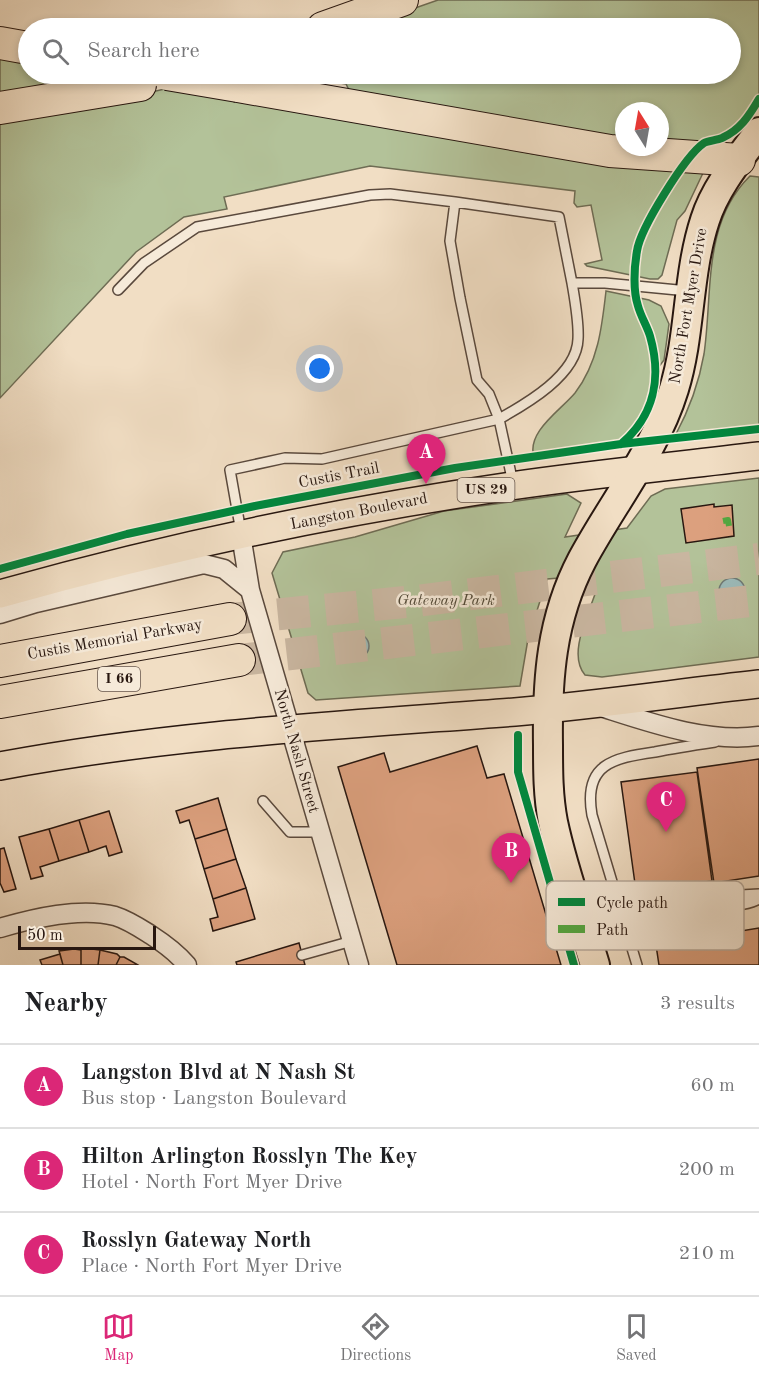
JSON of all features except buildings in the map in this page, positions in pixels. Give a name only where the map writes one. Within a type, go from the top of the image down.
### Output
[{"type":"highway","points":[[351,18],[402,0]]},
{"type":"highway","points":[[0,43],[18,46]]},
{"type":"highway","points":[[0,108],[127,84]]},
{"type":"highway","points":[[214,84],[238,86],[590,148],[665,157],[749,161]]},
{"type":"highway","name":"North Fort Myer Drive","points":[[570,881],[553,822],[549,793],[547,707],[550,655],[568,588],[635,470],[660,423],[674,389],[686,339],[691,291],[705,220],[715,195],[749,161],[759,132]]},
{"type":"highway","name":"Custis Memorial Parkway","points":[[0,661],[230,620]]},
{"type":"highway","name":"I 66","points":[[0,702],[239,660]]},
{"type":"highway","name":"North Fort Myer Drive","points":[[591,950],[595,965]]},
{"type":"main road","name":"Langston Boulevard","points":[[0,594],[241,535],[337,515],[513,486],[759,456]]},
{"type":"main road","points":[[0,766],[145,743],[290,728],[547,707],[759,684]]},
{"type":"street","name":"North Nash Street","points":[[241,535],[250,590],[359,965]]},
{"type":"street","points":[[0,614],[36,603],[204,564],[224,569],[236,576],[250,590]]},
{"type":"street","points":[[588,703],[656,723],[734,740],[759,736]]},
{"type":"street","points":[[0,928],[54,917],[86,914],[112,916],[126,920],[164,943],[187,965]]},
{"type":"lane","points":[[118,290],[144,263],[197,228],[370,195],[390,194],[560,217],[579,340],[558,379],[537,397],[499,419],[322,459],[285,458],[230,470],[241,535]]},
{"type":"lane","points":[[455,202],[450,241],[460,297],[477,380],[489,394],[499,419],[513,486]]},
{"type":"lane","points":[[572,283],[605,283],[691,291]]},
{"type":"lane","points":[[612,881],[591,807],[590,789],[597,772],[613,760],[628,756],[734,740]]},
{"type":"lane","points":[[263,801],[290,832],[320,832]]},
{"type":"lane","points":[[744,895],[759,894]]},
{"type":"lane","points":[[744,904],[759,899]]},
{"type":"lane","points":[[302,955],[352,941]]},
{"type":"lane","points":[[632,950],[637,965]]},
{"type":"green space","points":[[438,0],[759,0],[759,99],[742,125],[729,135],[704,144],[669,144],[669,102],[615,102],[615,140],[352,96],[346,84],[741,84],[741,18],[387,18]]},
{"type":"green space","points":[[0,55],[18,58],[18,84],[56,84],[0,94]]},
{"type":"green space","points":[[178,86],[539,155],[703,173],[685,211],[677,220],[662,275],[658,279],[585,264],[602,260],[591,205],[577,207],[574,203],[575,191],[370,166],[224,197],[227,209],[184,217],[136,252],[0,398],[0,121],[98,104]]},
{"type":"green space","points":[[750,176],[759,177],[759,426],[675,436],[693,396],[702,365],[712,260],[717,237],[724,215],[735,195]]},
{"type":"green space","points":[[606,291],[649,300],[661,306],[669,324],[664,360],[655,372],[649,412],[637,430],[621,444],[534,457],[535,439],[540,430],[575,393],[589,369],[598,344]]},
{"type":"green space","name":"Gateway Park","points":[[759,478],[759,657],[602,677],[585,675],[578,656],[579,645],[596,591],[572,577],[547,579],[528,639],[520,686],[316,700],[308,693],[272,573],[283,552],[355,537],[444,511],[567,494],[581,503],[565,537],[627,528],[651,496],[665,489]]},
{"type":"water","points":[[732,578],[741,582],[745,591],[741,600],[732,604],[723,600],[719,591],[723,582]]},
{"type":"water","points":[[357,634],[365,638],[369,646],[365,654],[357,658],[349,654],[345,646],[349,638]]},
{"type":"tunnel","points":[[230,619],[415,601],[759,559]]},
{"type":"tunnel","points":[[239,660],[759,600]]},
{"type":"marked path","points":[[723,521],[728,520],[729,526]]},
{"type":"cycle path","points":[[621,444],[632,433],[648,409],[655,381],[654,352],[635,293],[635,265],[640,241],[675,177],[696,150],[704,143],[722,138],[739,127],[759,99]]},
{"type":"cycle path","name":"Custis Trail","points":[[0,569],[127,534],[255,506],[455,468],[621,444],[759,429]]},
{"type":"cycle path","points":[[518,735],[518,772],[550,881]]},
{"type":"cycle path","points":[[570,950],[574,965]]},
{"type":"place","name":"Langston Blvd at N Nash St","points":[[426,484]]},
{"type":"place","name":"Rosslyn Gateway North","points":[[666,832]]},
{"type":"place","name":"Hilton Arlington Rosslyn The Key","points":[[511,883]]}]
